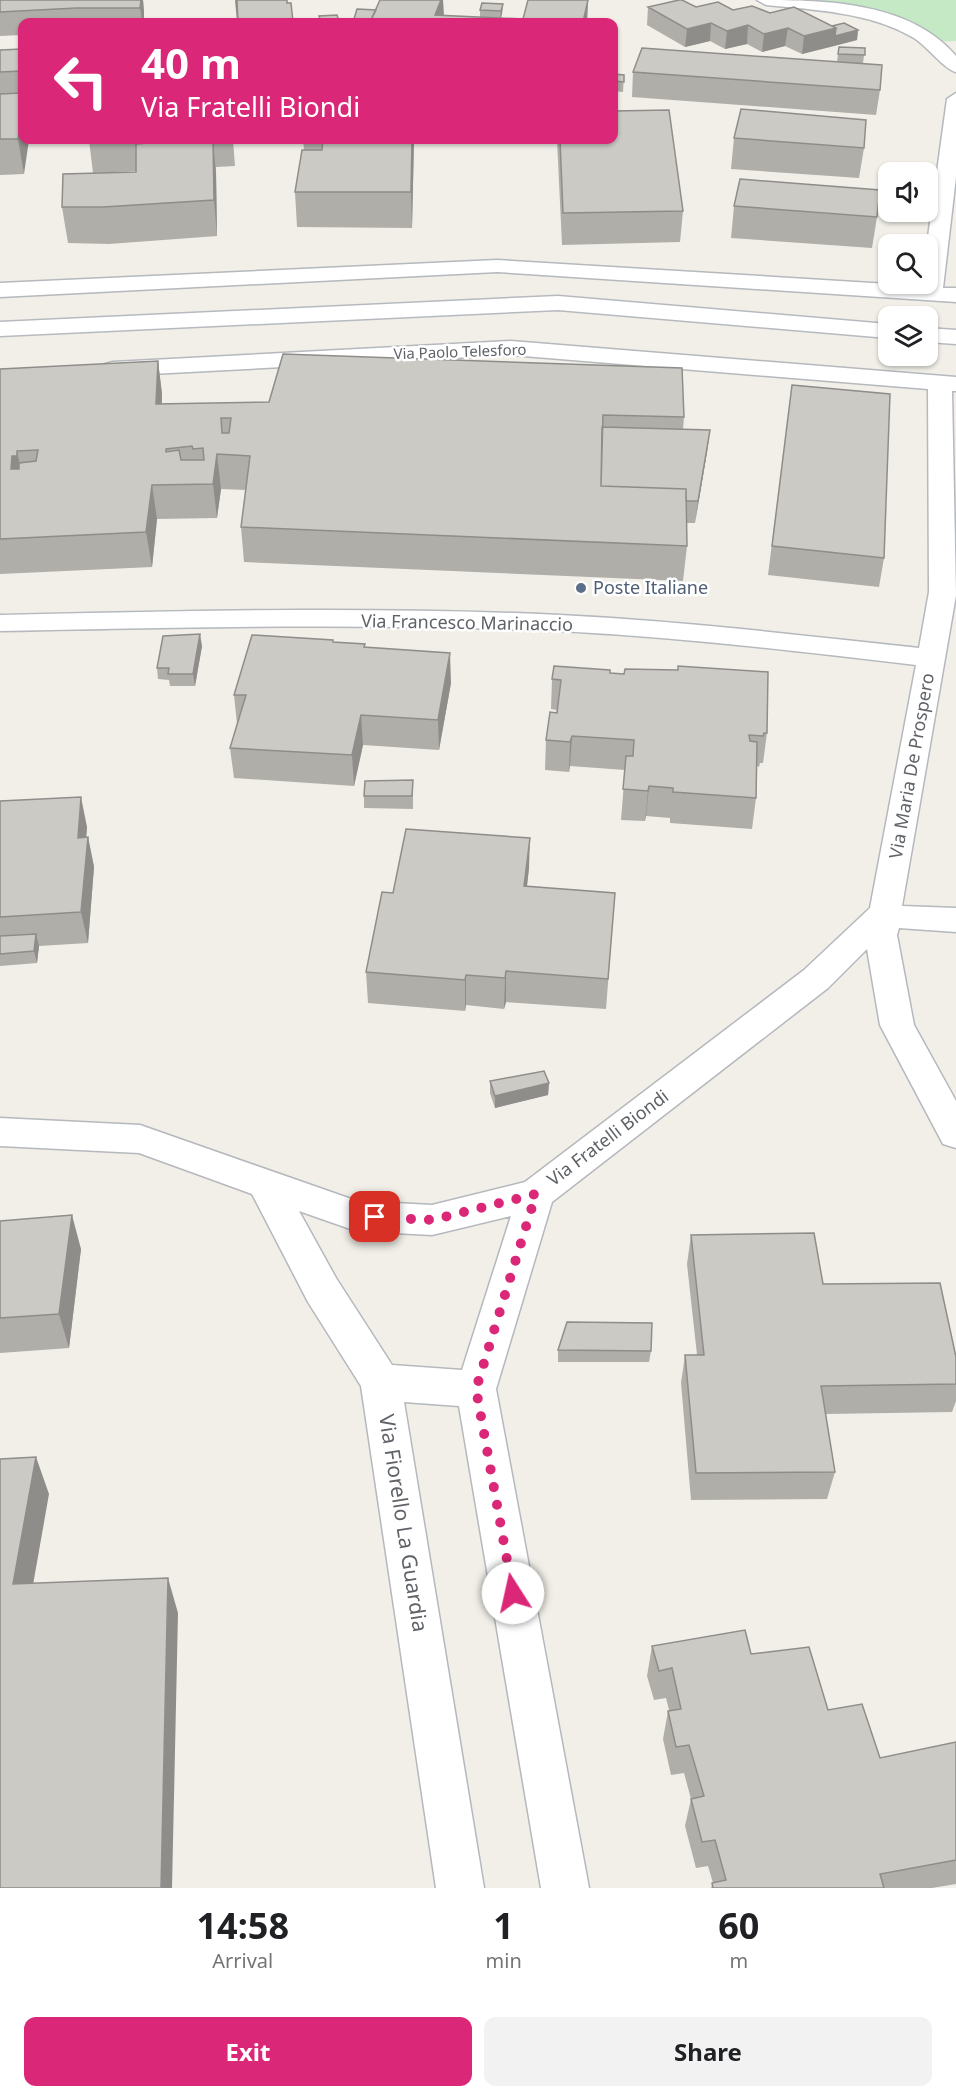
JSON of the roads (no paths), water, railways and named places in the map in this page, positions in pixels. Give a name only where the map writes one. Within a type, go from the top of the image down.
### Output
[{"type":"street","points":[[766,0],[835,9],[912,28],[935,42],[956,67]]},
{"type":"street","points":[[938,239],[956,99]]},
{"type":"street","points":[[0,290],[497,266],[878,290]]},
{"type":"street","points":[[938,294],[956,295]]},
{"type":"street","points":[[0,329],[558,303],[878,330]]},
{"type":"street","points":[[938,336],[956,337]]},
{"type":"street","name":"Via Paolo Telesforo","points":[[87,370],[511,348],[948,383]]},
{"type":"street","name":"Via Maria De Prospero","points":[[948,383],[943,591],[881,935],[897,1025],[956,1134]]},
{"type":"street","name":"Via Francesco Marinaccio","points":[[0,623],[171,619],[508,621],[735,636],[932,658]]},
{"type":"street","name":"Via Fratelli Biondi","points":[[0,1132],[140,1139],[266,1186],[356,1216],[432,1220],[536,1194],[816,979],[880,916],[884,916]]},
{"type":"street","points":[[884,916],[956,920]]},
{"type":"street","name":"Via Fiorello La Guardia","points":[[266,1186],[322,1290],[381,1382],[460,1888]]},
{"type":"street","points":[[536,1194],[476,1389],[565,1888]]},
{"type":"street","points":[[381,1382],[476,1389]]},
{"type":"place","name":"Poste Italiane","points":[[581,588]]}]
